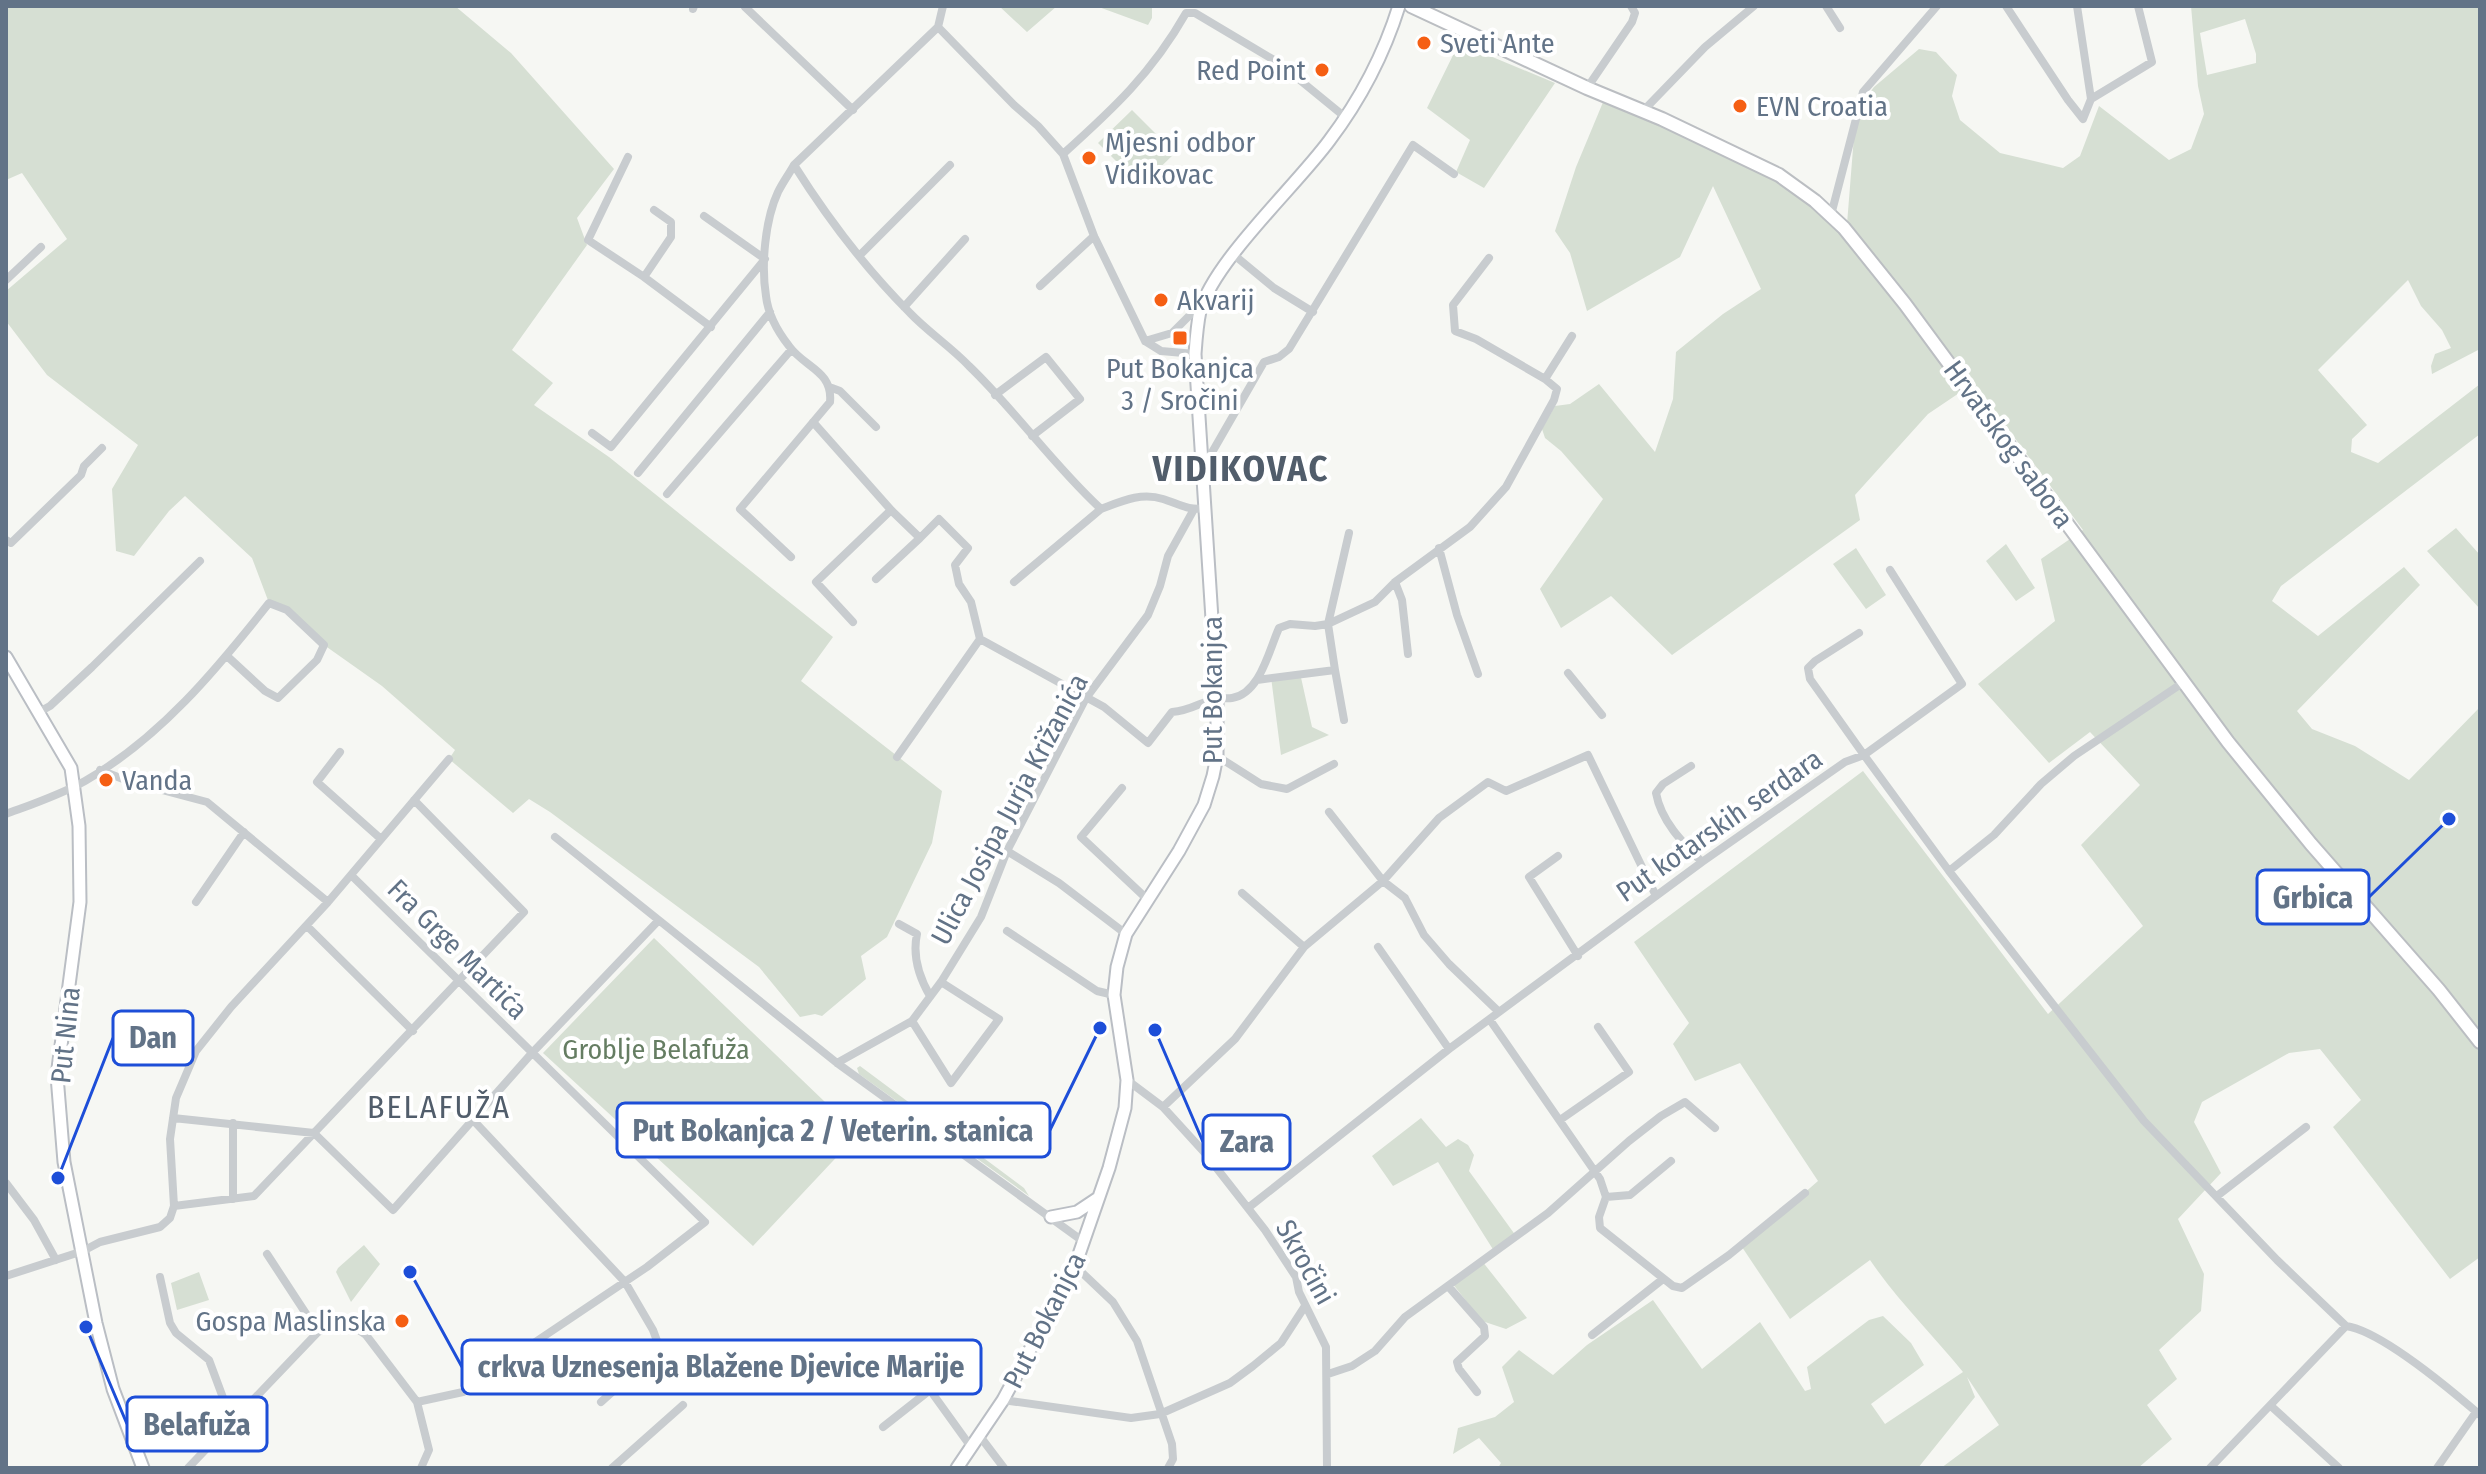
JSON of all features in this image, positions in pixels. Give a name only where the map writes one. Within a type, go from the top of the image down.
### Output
[{"type":"main road","name":"Put Bokanjca","points":[[957,1468],[1003,1400],[1075,1266],[1084,1242],[1125,1108],[1127,1080],[1114,995],[1126,934],[1179,851],[1204,805],[1217,756],[1217,697],[1195,354],[1201,310],[1214,282],[1234,255],[1330,140],[1345,117],[1385,48],[1399,6]]},
{"type":"main road","name":"Hrvatskog sabora","points":[[1411,6],[1779,175],[1831,215],[1870,258],[1905,304],[2228,742],[2480,1042]]},
{"type":"main road","name":"Put Nina","points":[[6,657],[71,768],[79,826],[80,902],[57,1076],[64,1162],[96,1323],[113,1389],[143,1468]]},
{"type":"main road","points":[[1051,1217],[1077,1212],[1099,1198]]},
{"type":"street","points":[[876,427],[840,391],[832,388],[824,377],[791,350],[775,326],[766,296],[765,259],[771,213],[794,165],[938,27],[943,6]]},
{"type":"street","points":[[1587,88],[1632,22],[1635,13],[1631,6]]},
{"type":"street","points":[[1643,111],[1705,47],[1754,6]]},
{"type":"street","points":[[1826,6],[1840,28]]},
{"type":"street","points":[[1831,215],[1863,92],[1937,6]]},
{"type":"street","points":[[2006,6],[2083,119],[2091,99],[2077,6]]},
{"type":"street","points":[[2091,99],[2152,62],[2138,6]]},
{"type":"street","points":[[745,7],[853,110]]},
{"type":"street","points":[[1063,154],[1141,80],[1186,13],[1195,13],[1279,63],[1345,117]]},
{"type":"street","points":[[938,27],[1014,105],[1044,131],[1063,154],[1094,236],[1145,341],[1161,351],[1195,354]]},
{"type":"street","points":[[1203,469],[1264,362],[1279,357],[1289,349],[1413,145],[1454,174]]},
{"type":"street","points":[[628,157],[588,240],[711,327]]},
{"type":"street","points":[[794,165],[824,212],[904,307],[969,366],[1101,509]]},
{"type":"street","points":[[859,256],[950,165]]},
{"type":"street","points":[[644,277],[671,237],[671,222],[654,210]]},
{"type":"street","points":[[704,216],[765,259]]},
{"type":"street","points":[[1040,286],[1094,236]]},
{"type":"street","points":[[904,307],[965,239]]},
{"type":"street","points":[[6,280],[41,247]]},
{"type":"street","points":[[1234,255],[1274,288],[1313,312]]},
{"type":"street","points":[[876,579],[939,519],[968,548],[955,565],[959,584],[971,602],[980,639],[1104,707],[1148,743],[1172,712],[1185,711],[1217,697],[1233,699],[1247,691],[1257,680],[1279,628],[1290,624],[1328,624],[1375,602],[1395,582],[1470,527],[1506,487],[1554,400],[1557,389],[1476,339],[1455,331],[1453,305],[1489,258]]},
{"type":"street","points":[[592,433],[611,447],[765,259]]},
{"type":"street","points":[[1145,341],[1172,333],[1191,314],[1201,310]]},
{"type":"street","points":[[638,473],[770,312]]},
{"type":"street","points":[[1545,379],[1572,336]]},
{"type":"street","points":[[667,494],[791,350]]},
{"type":"street","points":[[995,395],[1046,357],[1080,399],[1032,436]]},
{"type":"street","points":[[791,557],[740,509],[830,402],[832,388]]},
{"type":"street","points":[[813,422],[920,538]]},
{"type":"street","points":[[6,540],[11,543],[81,475],[84,466],[102,448]]},
{"type":"street","points":[[1014,582],[1101,509],[1133,496],[1160,498],[1193,511],[1205,508]]},
{"type":"street","points":[[853,622],[816,582],[891,510]]},
{"type":"street","name":"Ulica Josipa Jurja Križanića","points":[[837,1063],[912,1021],[941,982],[981,917],[1007,851],[1086,698],[1148,615],[1177,535],[1193,511]]},
{"type":"street","points":[[1344,720],[1328,624],[1349,533]]},
{"type":"street","points":[[1439,548],[1457,615],[1478,674]]},
{"type":"street","points":[[39,712],[50,706],[92,667],[200,561]]},
{"type":"street","points":[[1859,633],[1808,668],[1810,679],[1826,704],[1864,755],[1962,684],[1890,570]]},
{"type":"street","points":[[1395,582],[1402,600],[1408,654]]},
{"type":"street","points":[[6,814],[74,786],[100,770],[178,709],[227,656],[269,603],[287,610],[324,645],[317,660],[278,698],[265,691],[227,656]]},
{"type":"street","points":[[897,757],[980,639]]},
{"type":"street","points":[[1257,680],[1335,670]]},
{"type":"street","points":[[1568,673],[1602,715]]},
{"type":"street","points":[[1949,871],[1994,835],[2041,784],[2074,756],[2184,682]]},
{"type":"street","points":[[340,752],[317,782],[381,839]]},
{"type":"street","points":[[1163,1107],[1235,1039],[1304,947],[1383,881],[1439,818],[1488,782],[1506,791],[1588,755],[1656,896]]},
{"type":"street","name":"Put kotarskih serdara","points":[[1248,1208],[1449,1049],[1702,862],[1845,762],[1864,755],[1949,871],[2144,1121],[2277,1260],[2346,1326],[2359,1328],[2423,1369],[2478,1413]]},
{"type":"street","points":[[1217,756],[1261,784],[1287,789],[1334,764]]},
{"type":"street","points":[[6,1276],[83,1251],[100,1242],[160,1227],[170,1218],[174,1206],[170,1139],[176,1098],[196,1051],[449,759]]},
{"type":"street","points":[[1691,766],[1663,784],[1656,793],[1658,805],[1677,837],[1702,862]]},
{"type":"street","points":[[100,770],[128,781],[207,802],[328,902]]},
{"type":"street","points":[[1122,788],[1081,837],[1147,899]]},
{"type":"street","points":[[174,1206],[254,1196],[524,912],[414,800]]},
{"type":"street","points":[[1329,812],[1383,881],[1405,898],[1424,935],[1499,1012]]},
{"type":"street","points":[[196,902],[244,832]]},
{"type":"street","points":[[555,837],[837,1063],[1084,1242]]},
{"type":"street","points":[[1007,851],[1059,883],[1126,934]]},
{"type":"street","points":[[1558,856],[1529,877],[1578,956]]},
{"type":"street","name":"Fra Grge Martića","points":[[351,875],[705,1222],[625,1282]]},
{"type":"street","points":[[1242,893],[1304,947]]},
{"type":"street","points":[[173,1118],[314,1133],[393,1210],[532,1053],[658,921]]},
{"type":"street","points":[[899,924],[917,934],[914,946],[917,966],[930,996]]},
{"type":"street","points":[[307,926],[413,1031]]},
{"type":"street","points":[[1007,931],[1097,991],[1114,995]]},
{"type":"street","points":[[1378,947],[1449,1049]]},
{"type":"street","points":[[912,1021],[951,1083],[999,1019],[941,982]]},
{"type":"street","points":[[1490,1020],[1600,1179],[1606,1197],[1599,1217],[1600,1228],[1673,1286],[1682,1288],[1729,1255],[1805,1193]]},
{"type":"street","points":[[1560,1120],[1629,1072],[1598,1027]]},
{"type":"street","name":"Skročini","points":[[1127,1080],[1163,1107],[1204,1152],[1288,1262],[1296,1277],[1305,1306],[1326,1347],[1327,1468]]},
{"type":"street","points":[[1328,1374],[1352,1366],[1375,1351],[1405,1317],[1548,1213],[1661,1116],[1685,1102],[1715,1128]]},
{"type":"street","points":[[474,1121],[625,1282],[653,1330],[660,1349],[601,1402]]},
{"type":"street","points":[[233,1123],[233,1199]]},
{"type":"street","points":[[2215,1195],[2306,1127]]},
{"type":"street","points":[[1606,1197],[1630,1195],[1671,1161]]},
{"type":"street","points":[[6,1183],[34,1220],[56,1260]]},
{"type":"street","points":[[267,1254],[318,1332]]},
{"type":"street","points":[[1075,1266],[1113,1302],[1137,1341],[1172,1444],[1173,1459],[1168,1468]]},
{"type":"street","points":[[160,1277],[170,1323],[176,1333],[209,1360],[232,1422]]},
{"type":"street","points":[[1592,1335],[1663,1279]]},
{"type":"street","points":[[417,1402],[463,1392],[489,1380],[519,1353],[625,1282]]},
{"type":"street","points":[[1448,1286],[1484,1327],[1485,1336],[1457,1362],[1477,1392]]},
{"type":"street","points":[[1003,1400],[1131,1418],[1160,1414],[1230,1383],[1253,1366],[1281,1343],[1305,1306]]},
{"type":"street","points":[[188,1468],[318,1332],[345,1321],[366,1335],[417,1402],[429,1450],[421,1468]]},
{"type":"street","points":[[2210,1468],[2346,1326]]},
{"type":"street","points":[[883,1427],[930,1390],[971,1447]]},
{"type":"street","points":[[612,1468],[683,1405]]},
{"type":"street","points":[[2271,1406],[2339,1468]]},
{"type":"street","points":[[2437,1468],[2478,1413]]},
{"type":"street","points":[[979,1435],[1004,1468]]},
{"type":"green space","points":[[6,6],[455,6],[511,53],[614,169],[577,218],[587,245],[512,350],[553,383],[534,405],[609,457],[833,637],[801,681],[942,791],[932,843],[887,937],[861,956],[866,979],[822,1016],[800,1017],[759,967],[550,812],[529,799],[513,813],[449,759],[455,750],[382,686],[324,645],[287,610],[269,603],[252,558],[185,496],[169,511],[134,556],[116,551],[112,489],[138,445],[47,375],[6,321],[6,291],[67,239],[22,173],[6,180]]},
{"type":"green space","points":[[999,6],[1057,6],[1027,32]]},
{"type":"green space","points":[[1096,6],[1152,6],[1152,18],[1148,25]]},
{"type":"green space","points":[[2191,6],[2480,6],[2480,349],[2432,374],[2435,354],[2451,348],[2442,330],[2421,306],[2408,280],[2318,370],[2367,425],[2352,439],[2351,452],[2378,463],[2480,384],[2480,434],[2281,586],[2272,601],[2318,636],[2404,567],[2420,585],[2297,711],[2312,729],[2355,746],[2409,780],[2480,707],[2480,1257],[2450,1279],[2333,1127],[2361,1100],[2320,1049],[2289,1053],[2202,1102],[2194,1122],[2221,1173],[2178,1219],[2204,1274],[2201,1311],[2159,1350],[2177,1379],[2147,1405],[2172,1439],[2138,1468],[1941,1468],[1999,1425],[1967,1377],[1975,1397],[1918,1468],[1498,1468],[1501,1463],[1479,1438],[1453,1454],[1458,1428],[1495,1417],[1514,1402],[1502,1367],[1519,1350],[1553,1375],[1587,1345],[1653,1300],[1702,1369],[1760,1322],[1805,1391],[1811,1389],[1807,1367],[1869,1320],[1883,1316],[1911,1343],[1924,1365],[1871,1404],[1885,1424],[1963,1372],[1870,1260],[1790,1319],[1742,1247],[1818,1181],[1740,1063],[1695,1081],[1673,1044],[1689,1023],[1634,942],[1863,771],[2048,1014],[2143,926],[2081,845],[2140,785],[2090,732],[2049,763],[1978,684],[2055,621],[2041,559],[2083,530],[1974,383],[1928,414],[1855,495],[1860,520],[1672,655],[1611,596],[1561,628],[1540,589],[1603,499],[1561,451],[1545,438],[1542,429],[1555,406],[1570,404],[1599,384],[1655,452],[1673,399],[1676,352],[1723,314],[1761,289],[1713,186],[1680,257],[1587,311],[1570,253],[1555,231],[1576,167],[1606,95],[1779,175],[1847,224],[1856,111],[1874,87],[1919,49],[1936,52],[1957,75],[1952,96],[1960,120],[2000,153],[2063,168],[2080,156],[2099,106],[2169,160],[2191,149],[2204,114],[2198,86]],"holes":[[[2245,19],[2256,63],[2207,75],[2200,33]]]},
{"type":"green space","points":[[1459,43],[1555,83],[1484,188],[1456,172],[1470,140],[1427,108]]},
{"type":"green space","points":[[1132,110],[1175,153],[1141,186],[1098,143]]},
{"type":"green space","points":[[2456,528],[2480,555],[2480,609],[2427,551]]},
{"type":"green space","points":[[2006,544],[2035,588],[2016,601],[1986,561]]},
{"type":"green space","points":[[1856,548],[1886,595],[1866,609],[1833,564]]},
{"type":"green space","points":[[1300,673],[1312,727],[1329,735],[1281,755],[1271,677]]},
{"type":"green space","name":"Groblje Belafuža","points":[[654,938],[825,1102],[820,1107],[848,1135],[842,1142],[847,1146],[753,1246],[543,1053]]},
{"type":"green space","points":[[860,1066],[1024,1188],[1029,1196],[859,1074],[857,1068]]},
{"type":"green space","points":[[1421,1118],[1446,1147],[1458,1139],[1468,1145],[1474,1155],[1469,1171],[1516,1236],[1494,1251],[1438,1162],[1393,1186],[1372,1156]]},
{"type":"green space","points":[[364,1245],[380,1264],[351,1302],[336,1272]]},
{"type":"green space","points":[[1482,1261],[1527,1318],[1506,1329],[1482,1321],[1452,1283]]},
{"type":"green space","points":[[199,1272],[209,1300],[177,1310],[171,1283]]},
{"type":"place","name":"Sveti Ante","points":[[1424,43]]},
{"type":"place","name":"Red Point","points":[[1322,70]]},
{"type":"place","name":"EVN Croatia","points":[[1740,106]]},
{"type":"place","name":"Mjesni odbor Vidikovac","points":[[1089,158]]},
{"type":"place","name":"Akvarij","points":[[1161,300]]},
{"type":"place","name":"Put Bokanjca 3 / Sročini","points":[[1180,338]]},
{"type":"place","name":"Vanda","points":[[106,780]]},
{"type":"place","name":"Grbica","points":[[2449,819]]},
{"type":"place","name":"Put Bokanjca 2 / Veterin. stanica","points":[[1100,1028]]},
{"type":"place","name":"Zara","points":[[1155,1030]]},
{"type":"place","name":"Dan","points":[[58,1178]]},
{"type":"place","name":"crkva Uznesenja Blažene Djevice Marije","points":[[410,1272]]},
{"type":"place","name":"Gospa Maslinska","points":[[402,1321]]},
{"type":"place","name":"Belafuža","points":[[86,1327]]},
{"type":"district","name":"VIDIKOVAC","points":[[1241,468]]},
{"type":"district","name":"BELAFUŽA","points":[[439,1107]]}]
